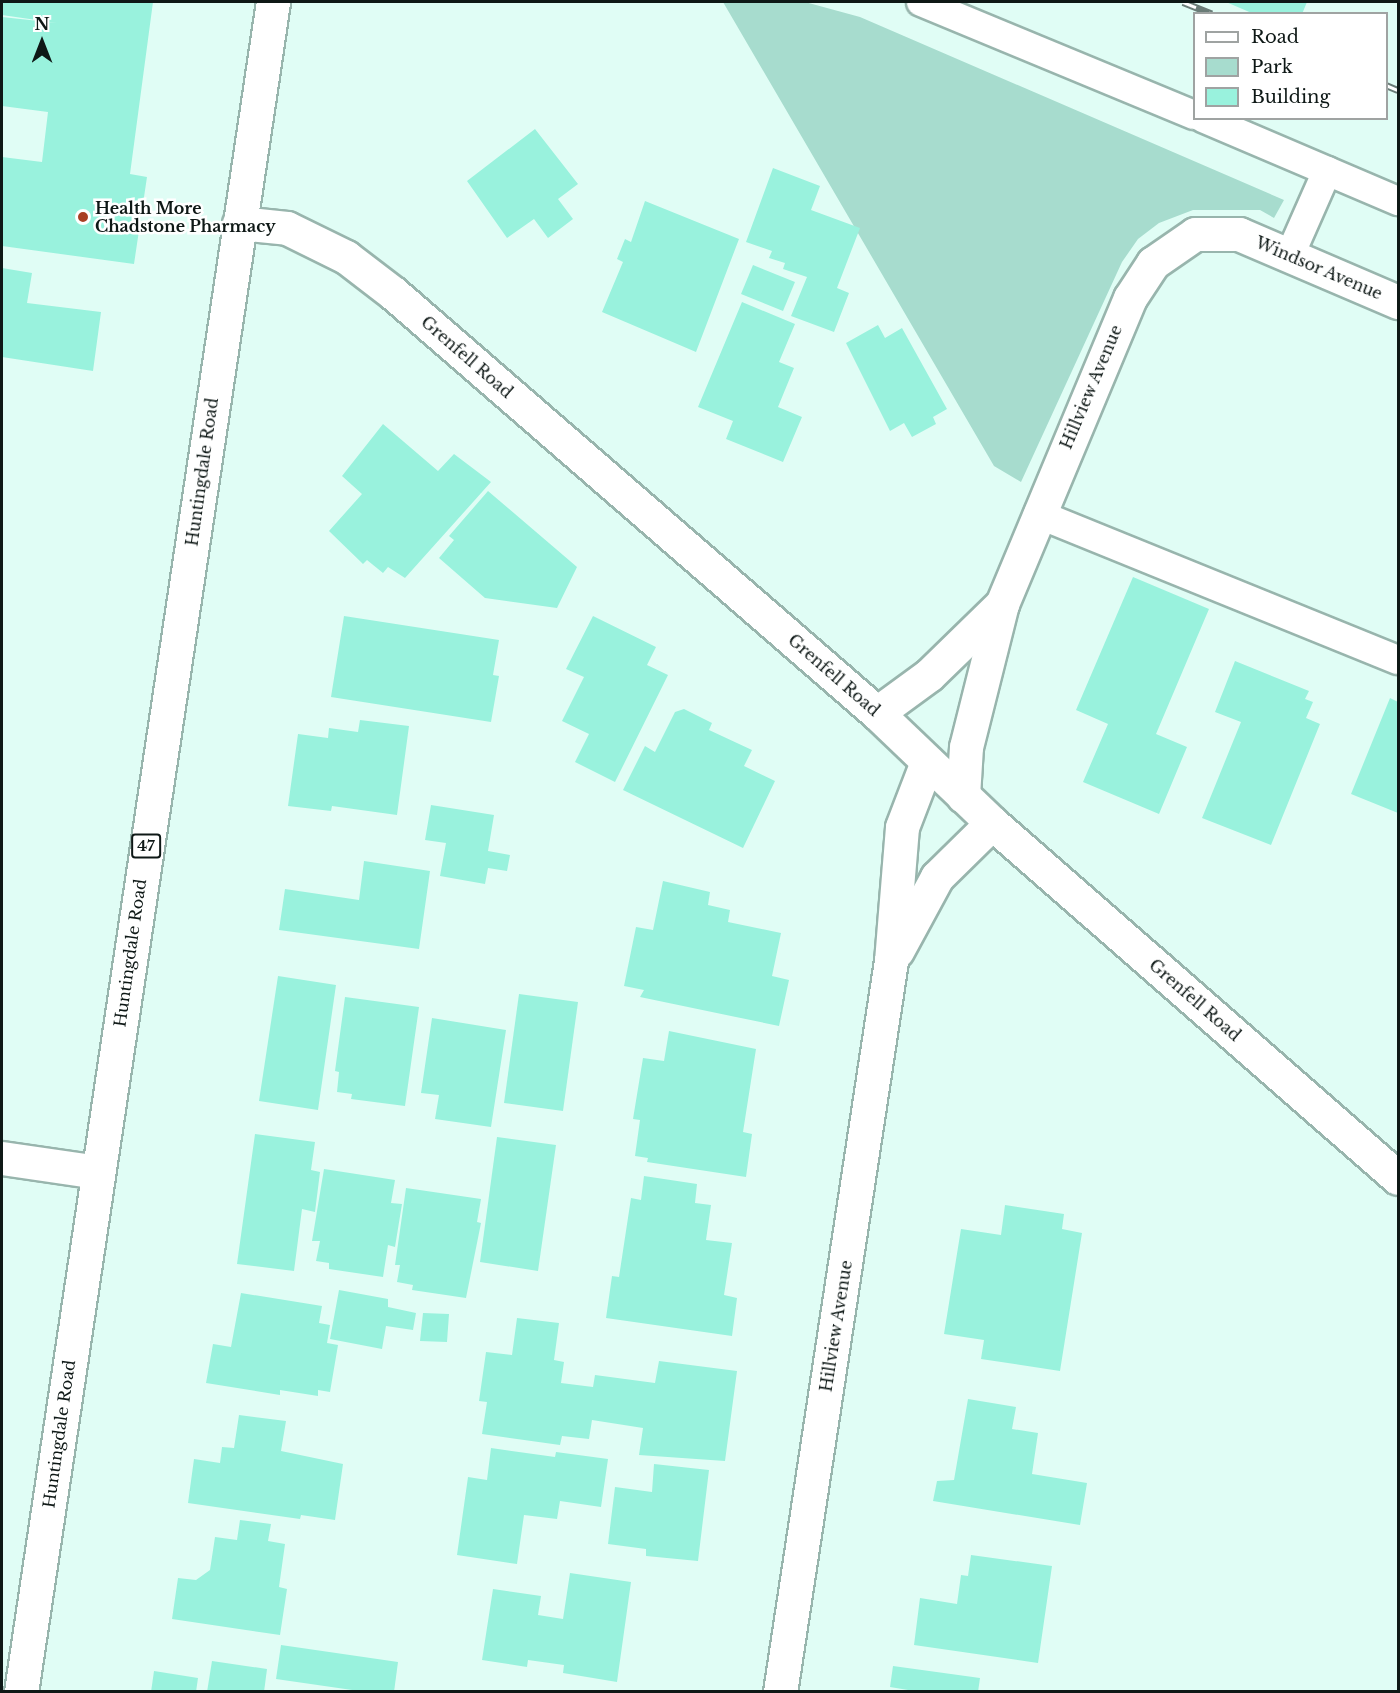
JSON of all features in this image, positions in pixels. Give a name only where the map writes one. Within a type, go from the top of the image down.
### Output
[{"type":"street","name":"Huntingdale Road","points":[[21,1692],[273,2]]},
{"type":"street","name":"Grenfell Road","points":[[239,223],[286,228],[356,264],[877,713],[992,823],[1398,1178]]},
{"type":"street","name":"Hillview Avenue","points":[[963,796],[966,747],[1002,604],[1130,298],[1153,262],[1195,234],[1239,234]]},
{"type":"street","name":"Windsor Avenue","points":[[1239,234],[1398,302]]},
{"type":"street","name":"Hillview Avenue","points":[[877,713],[929,675],[1002,604]]},
{"type":"street","name":"Hillview Avenue","points":[[780,1692],[891,961],[902,827],[927,762]]},
{"type":"street","name":"Hillview Avenue","points":[[891,961],[937,877],[992,823]]},
{"type":"street","points":[[2,1158],[98,1172]]},
{"type":"lane","points":[[921,2],[1193,115]]},
{"type":"lane","points":[[1208,120],[1398,201]]},
{"type":"lane","points":[[1290,255],[1327,171]]},
{"type":"lane","points":[[1038,514],[1398,660]]},
{"type":"green space","points":[[723,2],[805,2],[860,17],[1284,200],[1274,218],[1260,210],[1193,210],[1159,223],[1138,239],[1122,262],[1021,482],[994,466]]},
{"type":"building","points":[[2,2],[153,2],[130,174],[147,177],[134,264],[2,246],[2,157],[42,162],[48,112],[2,106],[2,17],[57,23],[2,15]]},
{"type":"building","points":[[1226,2],[1307,2],[1303,12],[1249,12]]},
{"type":"building","points":[[535,129],[578,184],[558,199],[573,219],[548,238],[534,219],[507,238],[467,181]]},
{"type":"building","points":[[773,168],[820,186],[811,210],[860,228],[837,288],[849,293],[834,332],[791,316],[807,277],[783,269],[785,263],[769,258],[772,251],[746,242]]},
{"type":"building","points":[[645,201],[739,239],[696,352],[602,312],[623,262],[617,259],[625,239],[631,242]]},
{"type":"building","points":[[753,265],[795,282],[783,311],[741,294]]},
{"type":"building","points":[[2,268],[32,273],[27,303],[101,312],[93,371],[2,357]]},
{"type":"building","points":[[742,302],[795,324],[779,362],[794,368],[778,407],[802,417],[783,462],[726,439],[733,421],[698,407]]},
{"type":"building","points":[[878,325],[885,338],[902,328],[947,409],[933,417],[936,424],[912,437],[904,423],[890,431],[846,343]]},
{"type":"building","points":[[383,424],[438,471],[454,454],[491,482],[405,578],[388,567],[383,573],[367,560],[363,564],[329,531],[362,494],[342,476]]},
{"type":"building","points":[[488,491],[577,567],[557,608],[485,598],[439,558],[454,540],[449,536]]},
{"type":"building","points":[[1133,577],[1209,609],[1156,734],[1187,747],[1159,814],[1083,782],[1108,724],[1076,710]]},
{"type":"building","points":[[344,616],[499,640],[493,675],[499,676],[491,722],[331,697]]},
{"type":"building","points":[[593,616],[656,647],[647,665],[668,675],[615,782],[575,762],[589,734],[562,721],[584,677],[566,669]]},
{"type":"building","points":[[1235,661],[1309,691],[1305,699],[1313,702],[1306,718],[1320,724],[1271,845],[1202,818],[1241,722],[1215,712]]},
{"type":"building","points":[[1390,698],[1398,702],[1398,813],[1351,794]]},
{"type":"building","points":[[684,709],[712,723],[709,730],[752,750],[744,766],[775,781],[743,848],[623,790],[645,746],[655,752],[675,712]]},
{"type":"building","points":[[360,720],[409,726],[397,815],[332,806],[331,811],[288,806],[298,734],[328,738],[329,728],[358,732]]},
{"type":"building","points":[[431,805],[494,815],[488,851],[510,855],[507,871],[488,868],[485,884],[440,876],[446,843],[425,840]]},
{"type":"building","points":[[364,861],[430,871],[419,949],[279,930],[285,889],[359,900]]},
{"type":"building","points":[[663,881],[710,892],[708,905],[730,910],[728,922],[781,933],[772,976],[789,980],[779,1026],[640,997],[644,990],[624,986],[636,927],[653,930]]},
{"type":"building","points":[[278,976],[336,985],[318,1110],[259,1101]]},
{"type":"building","points":[[519,994],[578,1002],[563,1111],[504,1103]]},
{"type":"building","points":[[345,997],[419,1007],[405,1106],[351,1099],[352,1094],[337,1092],[339,1072],[335,1071]]},
{"type":"building","points":[[432,1018],[506,1030],[491,1127],[435,1119],[439,1095],[421,1093]]},
{"type":"building","points":[[669,1031],[756,1049],[743,1132],[752,1134],[746,1177],[647,1162],[648,1158],[635,1156],[640,1120],[633,1119],[643,1058],[664,1061]]},
{"type":"building","points":[[255,1134],[315,1142],[311,1170],[320,1172],[315,1212],[302,1209],[294,1271],[237,1264]]},
{"type":"building","points":[[497,1137],[556,1145],[538,1271],[480,1262]]},
{"type":"building","points":[[324,1169],[395,1180],[391,1203],[402,1204],[395,1247],[388,1245],[383,1277],[329,1269],[329,1263],[316,1261],[320,1241],[312,1241]]},
{"type":"building","points":[[644,1176],[697,1184],[695,1203],[711,1205],[706,1240],[732,1243],[724,1295],[737,1298],[732,1336],[606,1318],[612,1276],[619,1277],[631,1198],[641,1200]]},
{"type":"building","points":[[406,1188],[481,1199],[477,1222],[481,1223],[466,1298],[412,1290],[413,1285],[397,1282],[400,1265],[395,1265]]},
{"type":"building","points":[[1005,1205],[1064,1214],[1062,1229],[1082,1233],[1060,1371],[981,1359],[984,1340],[944,1334],[961,1229],[1001,1235]]},
{"type":"building","points":[[339,1290],[388,1299],[388,1307],[416,1313],[413,1330],[386,1326],[382,1349],[330,1339]]},
{"type":"building","points":[[241,1293],[322,1306],[319,1323],[330,1325],[327,1343],[338,1345],[330,1392],[318,1390],[318,1396],[280,1390],[280,1395],[206,1383],[213,1344],[231,1347]]},
{"type":"building","points":[[423,1313],[449,1314],[447,1342],[420,1341]]},
{"type":"building","points":[[517,1318],[559,1323],[554,1360],[564,1362],[561,1383],[593,1387],[595,1375],[655,1383],[659,1361],[737,1371],[725,1461],[639,1455],[643,1428],[592,1420],[589,1439],[562,1436],[560,1445],[482,1434],[487,1402],[479,1401],[486,1352],[512,1355]]},
{"type":"building","points":[[968,1399],[1016,1407],[1012,1429],[1038,1433],[1032,1474],[1087,1483],[1080,1525],[933,1501],[937,1481],[954,1480]]},
{"type":"building","points":[[239,1415],[286,1421],[281,1451],[343,1464],[335,1520],[301,1515],[300,1519],[188,1503],[194,1459],[220,1463],[222,1447],[234,1448]]},
{"type":"building","points":[[491,1448],[555,1457],[556,1452],[608,1459],[601,1507],[560,1501],[557,1519],[524,1515],[517,1564],[457,1555],[468,1477],[487,1480]]},
{"type":"building","points":[[654,1464],[709,1470],[698,1561],[646,1556],[646,1549],[608,1544],[615,1487],[652,1492]]},
{"type":"building","points":[[240,1520],[271,1524],[268,1541],[285,1544],[279,1587],[287,1589],[280,1635],[172,1619],[178,1578],[196,1580],[210,1570],[215,1537],[237,1540]]},
{"type":"building","points":[[971,1555],[1052,1566],[1038,1663],[914,1645],[920,1598],[957,1604],[961,1575],[968,1576]]},
{"type":"building","points":[[570,1573],[631,1582],[617,1682],[563,1673],[564,1665],[528,1660],[527,1667],[482,1660],[493,1589],[541,1596],[538,1615],[563,1619]]},
{"type":"building","points":[[281,1645],[398,1662],[394,1692],[366,1692],[276,1679]]},
{"type":"building","points":[[212,1661],[267,1669],[264,1692],[207,1692]]},
{"type":"building","points":[[893,1666],[980,1678],[978,1692],[920,1692],[890,1687]]},
{"type":"building","points":[[154,1671],[198,1678],[196,1692],[151,1692]]},
{"type":"railway","points":[[1183,2],[1207,12]]},
{"type":"railway","points":[[1388,86],[1398,90]]},
{"type":"place","name":"Health More Chadstone Pharmacy","points":[[83,217]]}]
